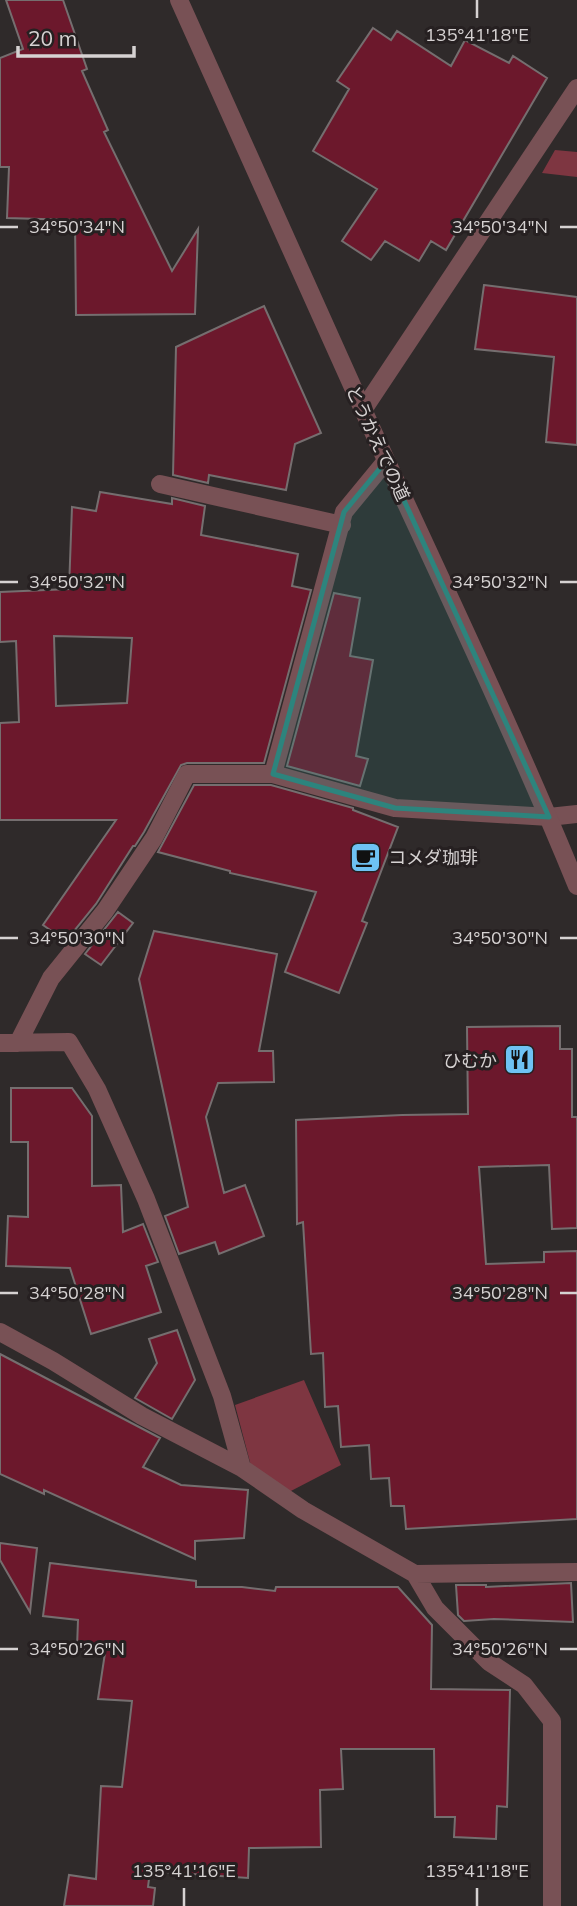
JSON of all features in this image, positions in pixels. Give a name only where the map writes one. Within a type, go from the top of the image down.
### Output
[{"type":"street","name":"とうかえでの道","points":[[179,0],[386,461],[477,656],[577,886]]},
{"type":"street","points":[[363,410],[577,88]]},
{"type":"street","points":[[273,774],[344,512],[386,461]]},
{"type":"street","points":[[160,484],[342,525]]},
{"type":"street","points":[[9,1043],[51,978],[105,911],[154,838],[187,774],[273,774],[395,808],[548,817],[577,814]]},
{"type":"street","points":[[9,1043],[69,1042],[97,1089],[146,1199],[222,1396],[242,1468]]},
{"type":"street","points":[[0,1332],[142,1416],[242,1468],[303,1510],[415,1574],[435,1608],[489,1662],[524,1685],[552,1721],[552,1906]]},
{"type":"street","points":[[415,1574],[577,1572]]},
{"type":"highlighted area","points":[[386,461],[549,817],[395,808],[273,774],[344,512]]},
{"type":"shaded area","points":[[555,150],[577,152],[577,177],[542,173]]},
{"type":"shaded area","points":[[304,1380],[341,1465],[289,1492],[251,1466],[235,1405]]},
{"type":"building","points":[[6,0],[63,0],[87,69],[82,71],[108,130],[104,132],[172,271],[198,229],[195,314],[76,315],[75,220],[7,218],[9,167],[0,167],[0,58],[23,49]]},
{"type":"building","points":[[373,28],[391,40],[397,31],[451,66],[465,40],[509,63],[513,56],[547,78],[446,250],[431,241],[419,261],[385,241],[371,260],[342,241],[377,189],[313,151],[349,89],[337,81]]},
{"type":"building","points":[[484,285],[577,297],[577,445],[546,442],[554,357],[475,349]]},
{"type":"building","points":[[264,306],[321,433],[295,444],[286,490],[209,475],[208,483],[173,475],[176,347]]},
{"type":"building","points":[[100,492],[172,504],[172,498],[205,506],[201,535],[298,554],[292,586],[311,590],[264,763],[181,765],[135,846],[96,904],[66,941],[43,925],[116,820],[0,820],[0,723],[19,722],[16,641],[0,642],[0,592],[69,589],[72,507],[96,511]],"holes":[[[54,636],[132,638],[127,703],[56,706]]]},
{"type":"building","points":[[334,593],[360,598],[350,656],[373,660],[356,756],[368,759],[360,786],[287,766]]},
{"type":"building","points":[[194,785],[271,785],[353,808],[398,827],[362,921],[367,923],[339,993],[285,972],[316,892],[230,873],[158,852]]},
{"type":"building","points":[[118,912],[133,923],[101,965],[85,954]]},
{"type":"building","points":[[154,931],[277,954],[259,1051],[273,1051],[274,1082],[218,1083],[206,1117],[224,1193],[245,1185],[264,1236],[219,1254],[215,1242],[179,1254],[165,1216],[188,1207],[139,979]]},
{"type":"building","points":[[560,1026],[560,1049],[572,1049],[572,1117],[577,1117],[577,1228],[552,1229],[549,1165],[479,1167],[486,1264],[544,1262],[544,1252],[577,1251],[577,1519],[406,1529],[404,1506],[391,1506],[389,1478],[371,1479],[369,1445],[341,1447],[338,1406],[325,1407],[323,1353],[311,1354],[303,1222],[297,1224],[296,1120],[468,1114],[467,1027]]},
{"type":"building","points":[[11,1088],[72,1088],[92,1116],[92,1186],[121,1185],[123,1232],[143,1224],[158,1262],[146,1266],[161,1312],[91,1334],[70,1268],[6,1266],[8,1216],[28,1217],[28,1142],[11,1142]]},
{"type":"building","points":[[177,1330],[195,1380],[172,1419],[135,1398],[157,1363],[149,1339]]},
{"type":"building","points":[[0,1354],[160,1438],[143,1467],[181,1485],[248,1490],[244,1538],[195,1541],[195,1559],[44,1490],[44,1494],[0,1474]]},
{"type":"building","points":[[0,1543],[37,1548],[30,1612],[0,1560]]},
{"type":"building","points":[[50,1563],[196,1581],[196,1587],[242,1587],[275,1591],[276,1587],[398,1587],[432,1625],[431,1689],[510,1690],[507,1807],[497,1806],[496,1839],[454,1837],[455,1817],[435,1817],[434,1749],[341,1749],[343,1789],[320,1790],[321,1847],[249,1848],[248,1878],[150,1871],[148,1887],[155,1888],[153,1906],[64,1906],[69,1875],[96,1879],[101,1786],[122,1787],[132,1701],[98,1699],[105,1653],[77,1648],[78,1620],[43,1616]]},
{"type":"building","points":[[571,1583],[573,1622],[494,1619],[464,1621],[458,1615],[456,1585],[486,1587]]},
{"type":"place","name":"コメダ珈琲","points":[[365,857]]},
{"type":"place","name":"ひむか","points":[[520,1060]]}]
